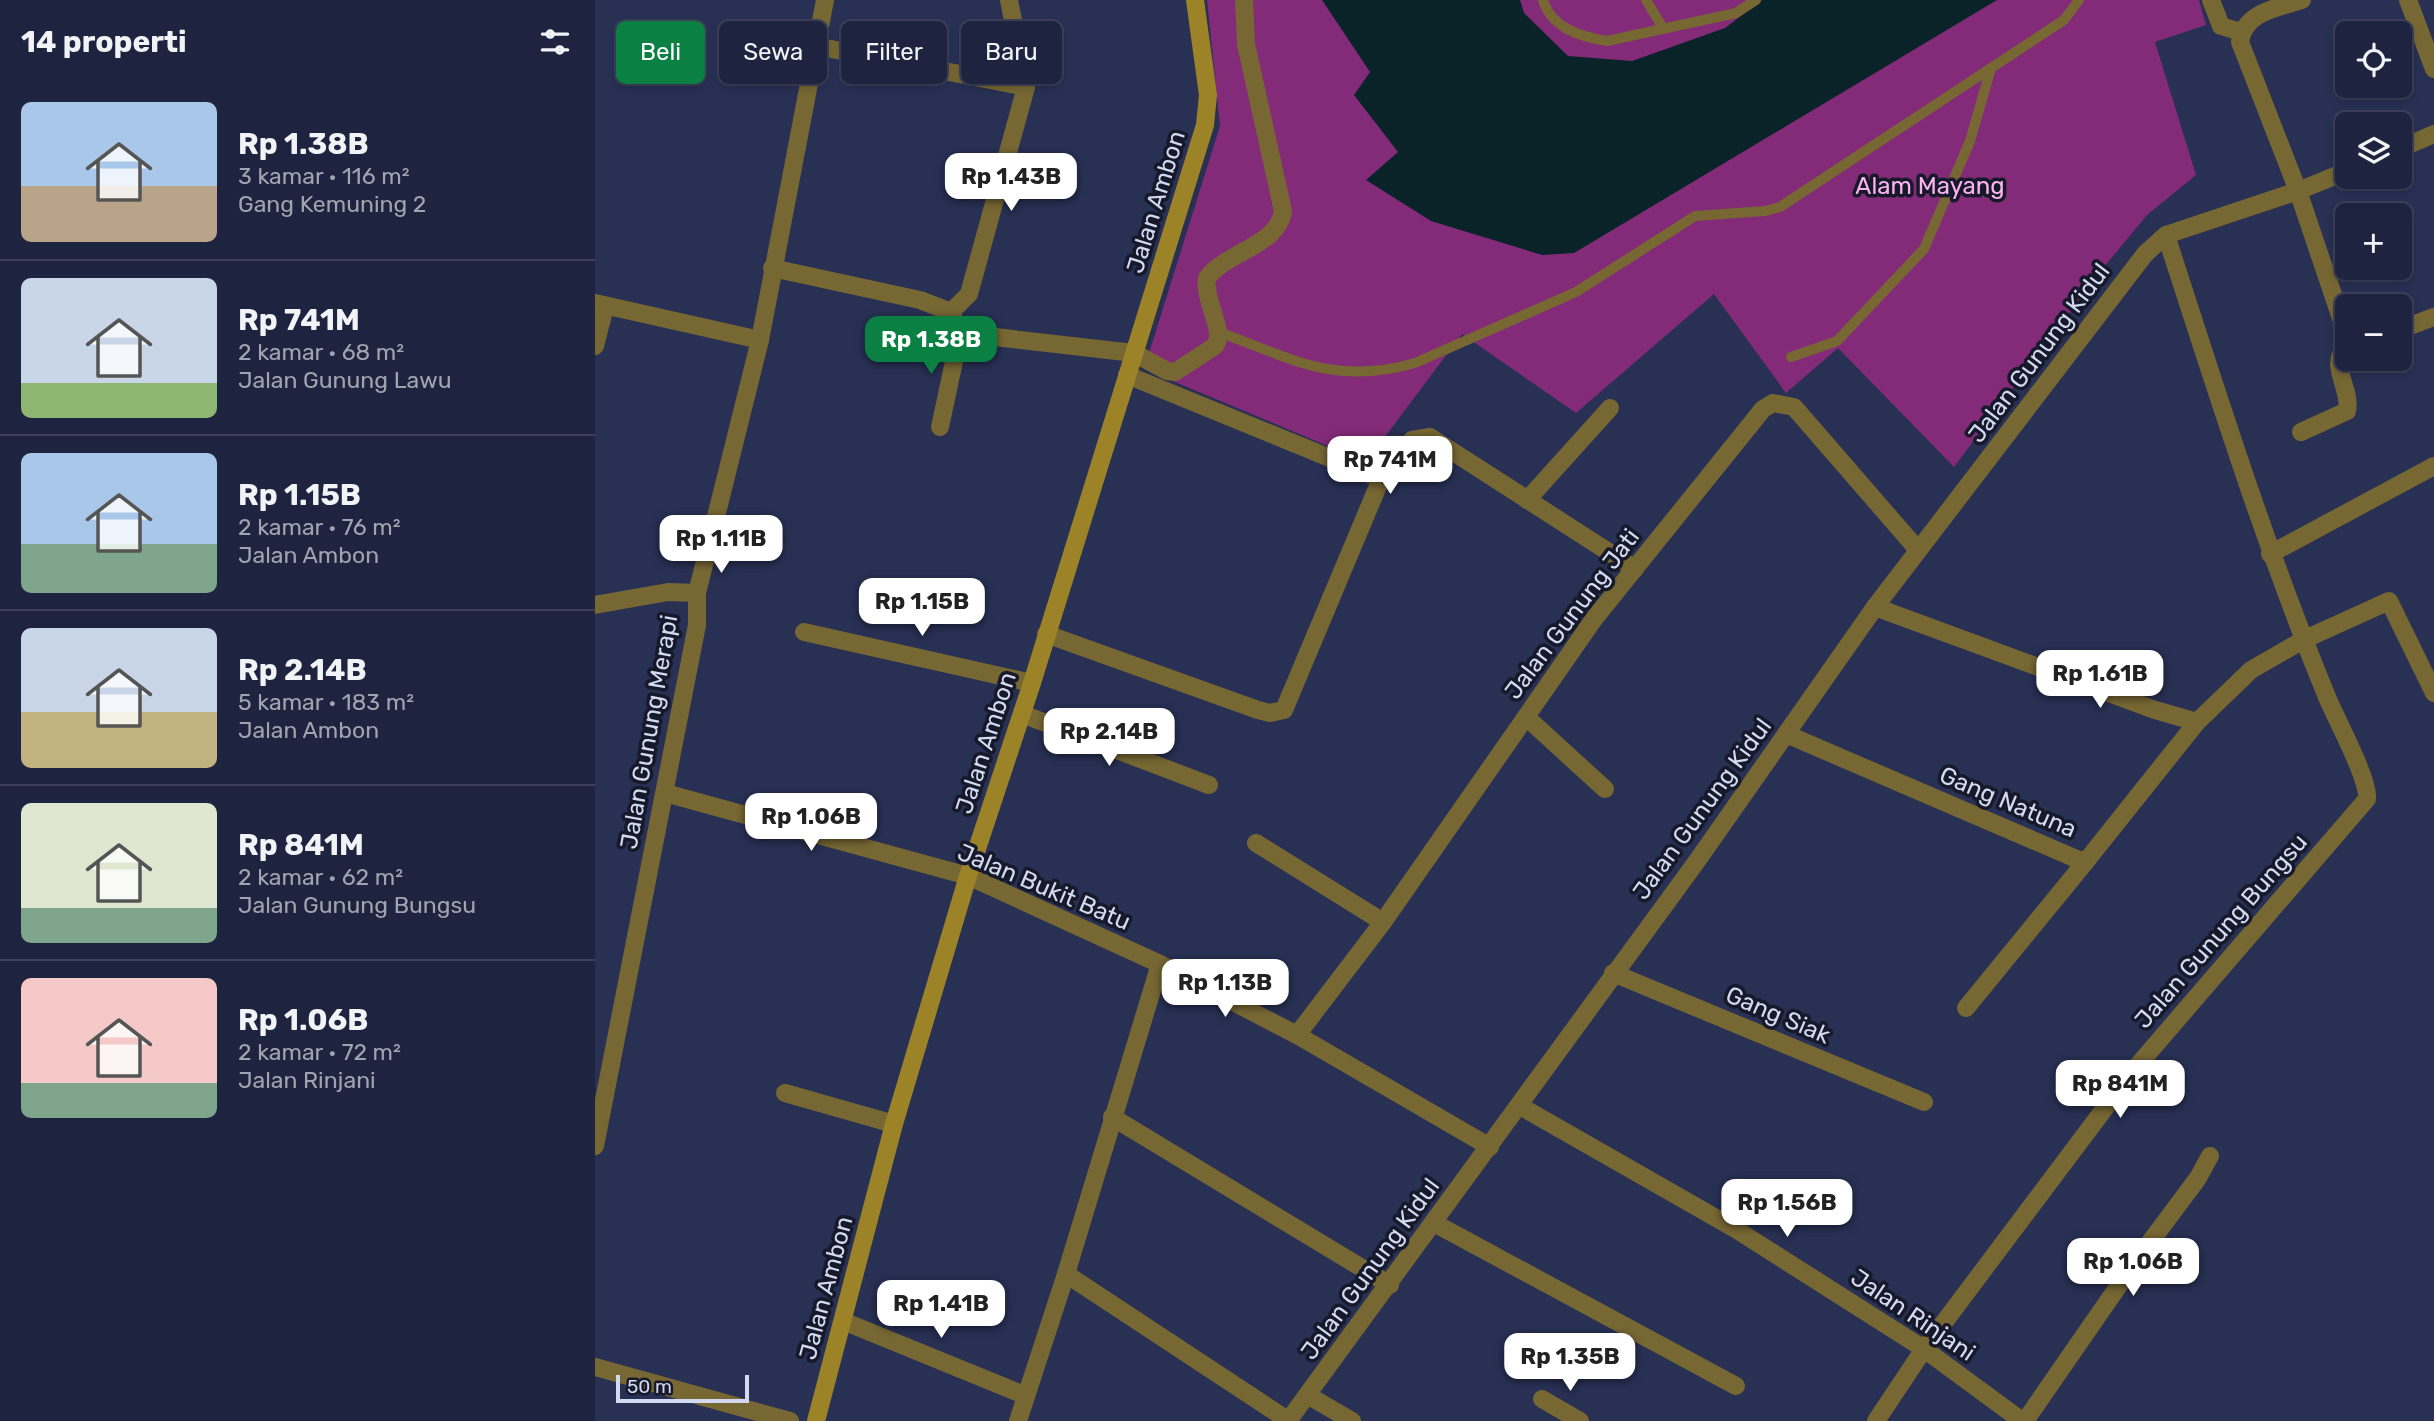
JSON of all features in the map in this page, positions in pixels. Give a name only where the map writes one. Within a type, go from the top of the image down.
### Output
[{"type":"street","name":"Jalan Gunung Merapi","points":[[820,21],[825,0]]},
{"type":"street","points":[[951,312],[969,294],[1026,87],[1009,0]]},
{"type":"street","name":"Jalan Ambon","points":[[816,1421],[894,1124],[968,876],[1032,683],[1208,112],[1195,0]]},
{"type":"street","points":[[960,333],[1134,353],[1167,371],[1175,372],[1215,346],[1219,332],[1209,306],[1207,278],[1228,258],[1261,241],[1279,224],[1283,211],[1245,44],[1244,0]]},
{"type":"street","points":[[2211,0],[2221,26],[2241,33]]},
{"type":"street","points":[[2302,0],[2258,15],[2241,33],[2240,42],[2298,191],[2335,300]]},
{"type":"street","points":[[2408,0],[2434,69]]},
{"type":"street","points":[[827,48],[1026,87]]},
{"type":"street","name":"Jalan Gunung Merapi","points":[[595,1146],[697,625],[697,593],[760,340],[808,84]]},
{"type":"street","points":[[2412,143],[2434,134]]},
{"type":"street","points":[[2303,640],[2270,554],[2166,235],[2298,191],[2335,175]]},
{"type":"street","name":"Jalan Gunung Kidul","points":[[1288,1421],[1520,1106],[1613,973],[1697,862],[1875,607],[2145,254],[2166,235]]},
{"type":"street","points":[[772,268],[920,300],[951,312],[960,333],[940,427]]},
{"type":"street","points":[[595,346],[600,305],[760,340]]},
{"type":"street","points":[[2412,325],[2434,317]]},
{"type":"street","points":[[2301,432],[2347,411],[2347,393],[2338,371]]},
{"type":"street","points":[[1126,375],[1381,479]]},
{"type":"street","name":"Jalan Gunung Jati","points":[[1297,1035],[1383,922],[1594,619],[1763,409],[1773,403],[1794,407],[1918,550]]},
{"type":"street","points":[[1527,500],[1610,408]]},
{"type":"street","points":[[1046,634],[1258,710],[1270,713],[1284,710],[1381,479],[1412,440],[1430,437],[1635,569]]},
{"type":"street","points":[[2270,554],[2434,466]]},
{"type":"street","points":[[595,605],[668,592],[697,593]]},
{"type":"street","name":"Gang Natuna","points":[[1786,734],[2079,860],[2087,860],[2197,722],[2251,670],[2303,640],[2389,601],[2434,693]]},
{"type":"street","points":[[1875,607],[2155,710],[2197,722]]},
{"type":"street","points":[[804,632],[1032,683]]},
{"type":"street","name":"Jalan Gunung Bungsu","points":[[1876,1421],[1924,1349],[2132,1072],[2272,906],[2365,803],[2367,790],[2303,640]]},
{"type":"street","points":[[1022,714],[1209,785]]},
{"type":"street","points":[[1526,717],[1605,789]]},
{"type":"street","name":"Jalan Bukit Batu","points":[[665,793],[968,876],[1160,964],[1297,1035],[1490,1147]]},
{"type":"street","points":[[1255,843],[1383,922]]},
{"type":"street","points":[[1966,1008],[2087,860]]},
{"type":"street","points":[[1018,1421],[1024,1395],[1066,1274],[1160,964]]},
{"type":"street","name":"Gang Siak","points":[[1613,973],[1924,1102]]},
{"type":"street","points":[[785,1093],[894,1124]]},
{"type":"street","name":"Jalan Rinjani","points":[[1520,1106],[1737,1230],[1924,1349],[2023,1421],[2210,1156]]},
{"type":"street","points":[[1112,1117],[1389,1285]]},
{"type":"street","points":[[1434,1223],[1735,1386]]},
{"type":"street","points":[[1066,1274],[1288,1421]]},
{"type":"street","points":[[843,1321],[1024,1395]]},
{"type":"street","points":[[595,1367],[790,1421]]},
{"type":"street","points":[[1308,1396],[1352,1421]]},
{"type":"street","points":[[1542,1399],[1580,1421]]},
{"type":"lane","points":[[1542,0],[1552,17],[1565,28],[1585,37],[1607,41],[1736,13],[1756,0]]},
{"type":"lane","points":[[1646,0],[1663,28]]},
{"type":"lane","points":[[1219,332],[1327,371],[1357,374],[1387,371],[1415,363],[1576,292],[1695,216],[1715,212],[1765,211],[1780,206],[2064,20],[2078,0]]},
{"type":"lane","points":[[1791,357],[1837,341],[1924,249],[1970,141],[1991,68]]},
{"type":"green space","name":"Alam Mayang","points":[[1207,0],[2199,0],[2206,25],[2155,42],[2196,175],[2147,215],[2104,267],[1954,467],[1838,348],[1786,393],[1714,294],[1576,413],[1462,334],[1366,462],[1144,369],[1220,126]]},
{"type":"shaded area","points":[[1322,0],[1520,0],[1524,13],[1568,56],[1632,61],[1725,28],[1762,0],[1997,0],[1574,253],[1542,255],[1431,221],[1366,180],[1398,152],[1354,95],[1370,72]]}]
